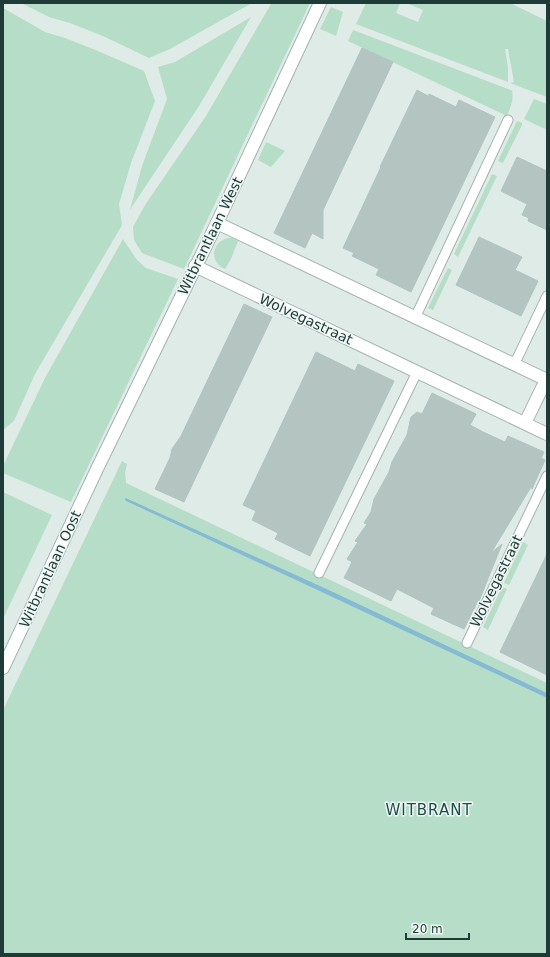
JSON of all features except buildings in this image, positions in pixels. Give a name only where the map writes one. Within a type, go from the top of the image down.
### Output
[{"type":"street","name":"Witbrantlaan West","points":[[97,469],[217,223],[320,3]]},
{"type":"street","points":[[217,223],[546,380],[524,423]]},
{"type":"street","name":"Wolvegastraat","points":[[195,266],[547,434]]},
{"type":"street","name":"Witbrantlaan Oost","points":[[3,668],[97,469]]},
{"type":"lane","points":[[415,318],[508,120]]},
{"type":"lane","points":[[514,365],[547,296]]},
{"type":"lane","points":[[319,573],[417,372]]},
{"type":"lane","name":"Wolvegastraat","points":[[467,644],[547,476]]},
{"type":"green space","points":[[21,3],[252,3],[170,49],[149,58],[103,36],[70,23],[49,17]]},
{"type":"green space","points":[[310,3],[184,269],[142,253],[134,240],[133,227],[145,205],[206,116],[271,4]]},
{"type":"green space","points":[[366,3],[400,3],[396,13],[418,22],[423,10],[406,3],[510,3],[547,21],[547,97],[510,83],[514,82],[508,49],[505,49],[508,68],[508,82],[356,24]]},
{"type":"green space","points":[[331,7],[343,12],[336,36],[320,29]]},
{"type":"green space","points":[[3,8],[45,32],[98,51],[144,71],[155,101],[131,163],[119,204],[122,225],[35,374],[14,421],[3,430]]},
{"type":"green space","points":[[251,17],[199,106],[130,210],[142,166],[167,99],[158,67],[175,62]]},
{"type":"green space","points":[[353,30],[513,91],[512,101],[507,116],[348,41]]},
{"type":"green space","points":[[534,99],[547,104],[547,130],[524,119]]},
{"type":"green space","points":[[517,121],[522,123],[522,125],[503,163],[498,161]]},
{"type":"green space","points":[[266,142],[285,151],[271,167],[258,160]]},
{"type":"green space","points":[[492,174],[497,176],[458,257],[454,254]]},
{"type":"green space","points":[[228,238],[238,241],[231,259],[225,269],[216,262],[214,252],[215,248],[222,240]]},
{"type":"green space","points":[[123,239],[137,260],[146,268],[178,279],[71,502],[3,473],[3,466],[45,378]]},
{"type":"green space","points":[[448,268],[452,270],[433,310],[428,308]]},
{"type":"green space","points":[[122,461],[127,464],[125,473],[126,483],[547,683],[547,693],[329,590],[126,498],[126,501],[547,698],[547,954],[3,954],[3,710]]},
{"type":"green space","points":[[3,492],[52,515],[3,619]]},
{"type":"green space","points":[[523,542],[528,545],[509,585],[504,583]]},
{"type":"green space","points":[[502,587],[507,589],[488,630],[483,627]]},
{"type":"water","points":[[126,498],[329,590],[547,693],[547,698],[126,501]]},
{"type":"district","name":"WITBRANT","points":[[429,810]]}]
